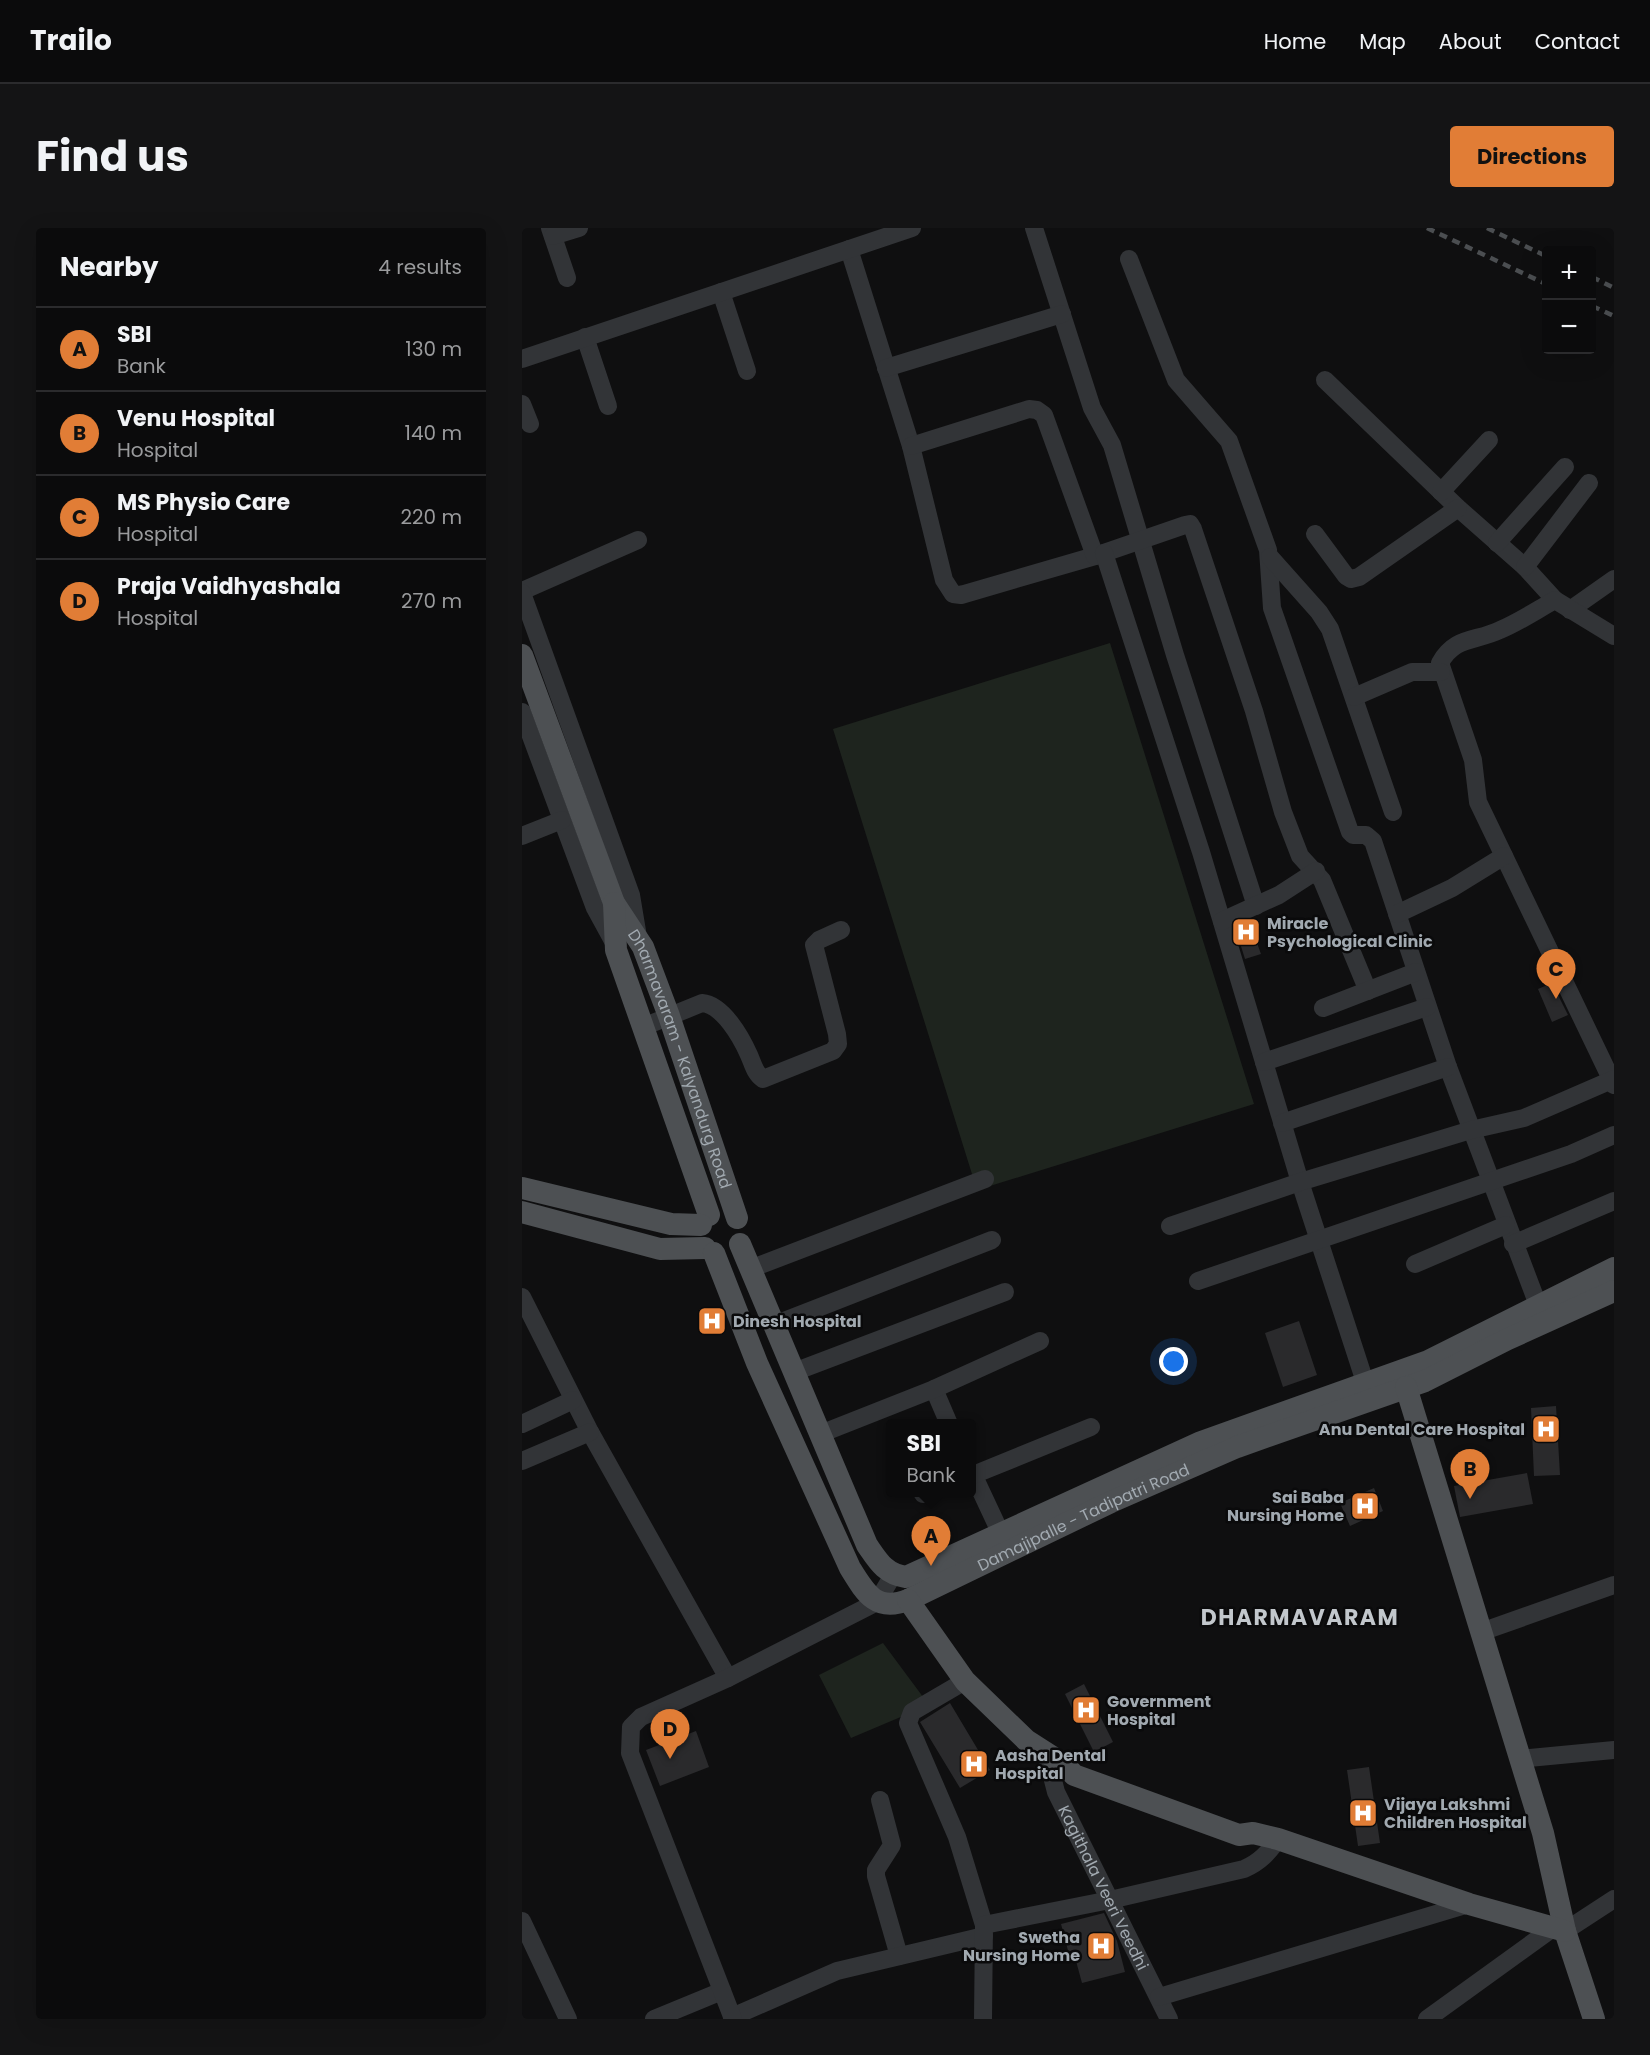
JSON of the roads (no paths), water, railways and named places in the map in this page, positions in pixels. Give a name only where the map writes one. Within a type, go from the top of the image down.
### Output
[{"type":"main road","name":"Dharmavaram - Kalyandurg Road","points":[[522,655],[613,899],[638,937],[669,1016],[737,1218]]},
{"type":"main road","name":"Dharmavaram - Kalyandurg Road","points":[[613,899],[613,941],[705,1220]]},
{"type":"main road","points":[[522,1188],[671,1224],[705,1220],[727,1212],[737,1218],[742,1231],[740,1244],[867,1545],[880,1565],[899,1576]]},
{"type":"main road","points":[[522,1212],[660,1250],[730,1252],[740,1244]]},
{"type":"main road","points":[[705,1220],[700,1237],[709,1250],[804,1470],[850,1568],[859,1583],[876,1602]]},
{"type":"main road","name":"Damajipalle - Tadipatri Road","points":[[899,1576],[1001,1534],[1201,1442],[1428,1361],[1614,1268]]},
{"type":"main road","name":"Damajipalle - Tadipatri Road","points":[[876,1602],[888,1606],[908,1600],[1111,1502],[1238,1447],[1436,1376],[1508,1339],[1614,1291]]},
{"type":"main road","points":[[1406,1387],[1543,1833],[1559,1930],[1594,2019]]},
{"type":"main road","points":[[908,1600],[966,1681],[1026,1740],[1055,1759],[1080,1764],[1218,1814],[1239,1822],[1253,1833],[1278,1839],[1469,1904],[1559,1930]]},
{"type":"street","points":[[567,278],[552,232],[579,228]]},
{"type":"street","points":[[522,359],[912,228]]},
{"type":"street","points":[[1034,228],[1092,408],[1112,445],[1139,540],[1256,906]]},
{"type":"street","points":[[849,249],[911,446],[944,580],[953,594],[961,595],[1099,555],[1185,525],[1190,525],[1193,529],[1254,711],[1283,812],[1300,856],[1322,880],[1368,991]]},
{"type":"street","points":[[1129,259],[1176,380],[1228,441],[1270,556],[1272,608],[1350,832],[1353,835],[1371,837],[1470,1130],[1538,1305]]},
{"type":"street","points":[[722,292],[747,371]]},
{"type":"street","points":[[886,368],[1062,314]]},
{"type":"street","points":[[585,337],[608,406]]},
{"type":"street","points":[[1325,380],[1563,605],[1614,636]]},
{"type":"street","points":[[522,404],[530,424]]},
{"type":"street","points":[[911,446],[1029,409],[1037,410],[1044,415],[1099,555],[1222,921],[1300,1182],[1365,1382]]},
{"type":"street","points":[[1441,492],[1489,440]]},
{"type":"street","points":[[1497,543],[1565,467]]},
{"type":"street","points":[[1525,567],[1589,483]]},
{"type":"street","points":[[1315,534],[1346,576],[1352,579],[1359,577],[1458,508]]},
{"type":"street","points":[[638,540],[522,592],[631,895],[638,937]]},
{"type":"street","points":[[1270,556],[1326,621],[1393,812]]},
{"type":"street","points":[[1170,1226],[1300,1182],[1470,1130],[1544,1111],[1613,1082],[1478,802],[1473,760],[1441,672],[1440,663],[1448,649],[1456,644],[1500,631],[1563,605],[1614,579]]},
{"type":"street","points":[[1354,697],[1412,672],[1441,672]]},
{"type":"street","points":[[522,712],[595,908],[613,941]]},
{"type":"street","points":[[522,836],[562,820]]},
{"type":"street","points":[[1397,914],[1452,888],[1504,856]]},
{"type":"street","points":[[1222,921],[1279,895],[1316,871]]},
{"type":"street","points":[[643,1027],[702,1004],[710,1004],[718,1009],[742,1042],[758,1076],[763,1079],[833,1051],[838,1044],[837,1034],[814,945],[841,930]]},
{"type":"street","points":[[1323,1008],[1416,972]]},
{"type":"street","points":[[1264,1062],[1427,1007]]},
{"type":"street","points":[[1282,1123],[1448,1067]]},
{"type":"street","points":[[1198,1281],[1489,1180],[1571,1154],[1614,1135]]},
{"type":"street","points":[[750,1269],[985,1179]]},
{"type":"street","points":[[1513,1244],[1614,1201]]},
{"type":"street","points":[[1415,1264],[1506,1225]]},
{"type":"street","points":[[774,1325],[992,1240]]},
{"type":"street","points":[[794,1372],[1005,1292]]},
{"type":"street","points":[[522,1297],[590,1432],[728,1678]]},
{"type":"street","points":[[820,1434],[887,1417],[934,1389],[1040,1341]]},
{"type":"street","points":[[934,1389],[947,1419]]},
{"type":"street","points":[[522,1424],[573,1400]]},
{"type":"street","points":[[976,1472],[1091,1427]]},
{"type":"street","points":[[522,1461],[590,1432]]},
{"type":"street","points":[[976,1482],[1001,1534]]},
{"type":"street","points":[[908,1600],[899,1576],[876,1602],[728,1678],[641,1717],[631,1727],[630,1753],[732,2018],[837,1971],[984,1931],[1244,1869],[1267,1855],[1278,1839]]},
{"type":"street","points":[[1481,1632],[1614,1584]]},
{"type":"street","points":[[966,1681],[912,1712],[908,1724],[957,1837],[984,1931],[983,2019]]},
{"type":"street","points":[[1519,1759],[1614,1750]]},
{"type":"street","name":"Kagithala Veeri Veedhi","points":[[1055,1759],[1056,1792],[1169,2019]]},
{"type":"street","points":[[880,1800],[892,1845],[876,1870],[876,1876],[898,1956]]},
{"type":"street","points":[[1427,2019],[1559,1930],[1614,1899]]},
{"type":"street","points":[[1159,1997],[1469,1904]]},
{"type":"street","points":[[522,1921],[568,2019]]},
{"type":"street","points":[[654,2019],[673,2015],[722,1991]]},
{"type":"railway","points":[[1427,228],[1542,282]]},
{"type":"railway","points":[[1487,228],[1542,254]]},
{"type":"railway","points":[[1596,279],[1614,288]]},
{"type":"railway","points":[[1596,308],[1614,316]]},
{"type":"place","name":"Miracle Psychological Clinic","points":[[1246,932]]},
{"type":"place","name":"MS Physio Care","points":[[1556,999]]},
{"type":"place","name":"Dinesh Hospital","points":[[712,1321]]},
{"type":"place","name":"Anu Dental Care Hospital","points":[[1546,1429]]},
{"type":"place","name":"Venu Hospital","points":[[1470,1499]]},
{"type":"place","name":"Sai Baba Nursing Home","points":[[1365,1506]]},
{"type":"place","name":"SBI","points":[[931,1566]]},
{"type":"place","name":"Government Hospital","points":[[1086,1710]]},
{"type":"place","name":"Praja Vaidhyashala","points":[[670,1759]]},
{"type":"place","name":"Aasha Dental Hospital","points":[[974,1764]]},
{"type":"place","name":"Vijaya Lakshmi Children Hospital","points":[[1363,1813]]},
{"type":"place","name":"Swetha Nursing Home","points":[[1101,1946]]},
{"type":"district","name":"DHARMAVARAM","points":[[1300,1617]]}]
